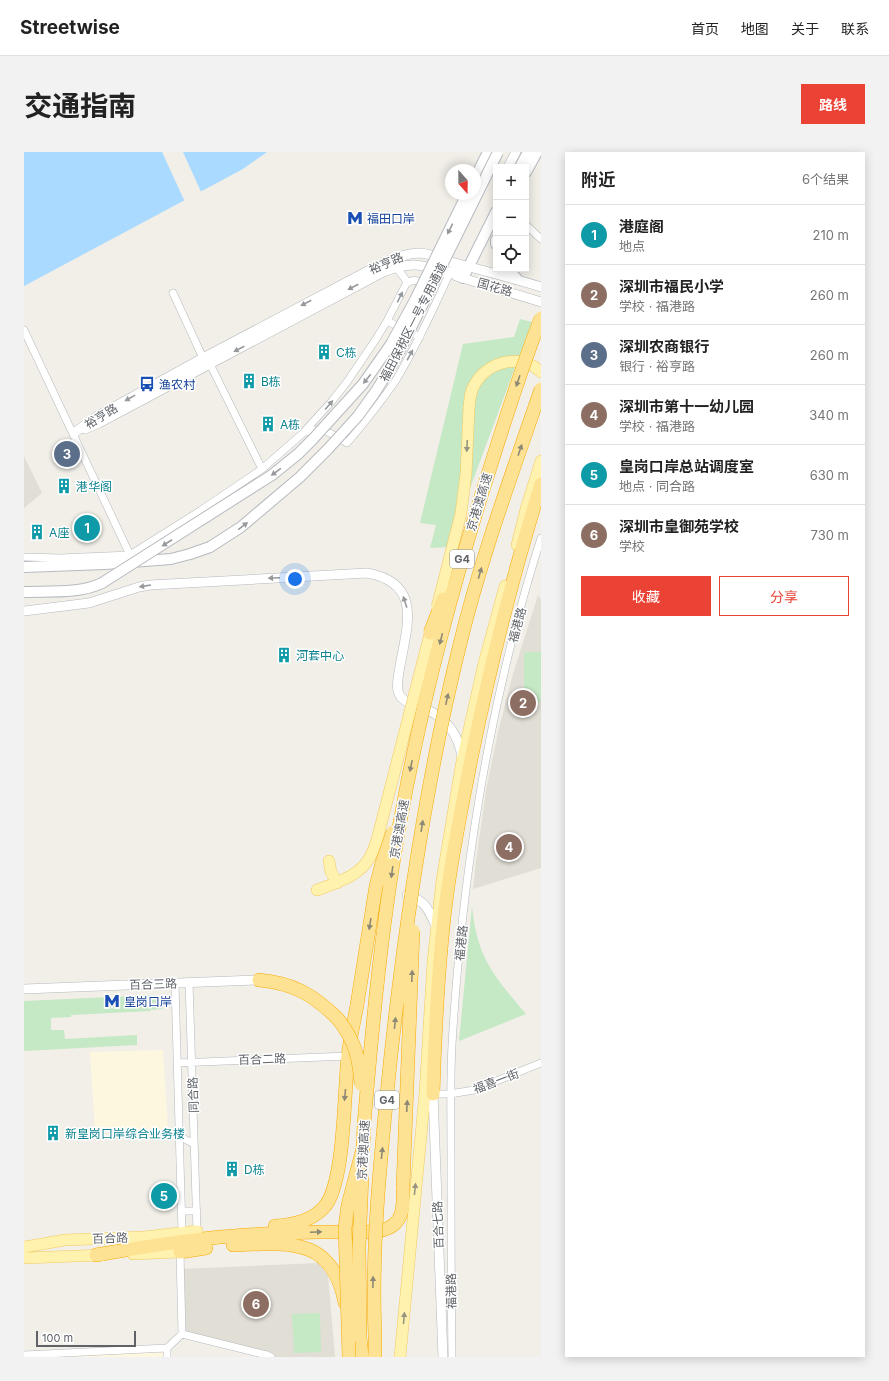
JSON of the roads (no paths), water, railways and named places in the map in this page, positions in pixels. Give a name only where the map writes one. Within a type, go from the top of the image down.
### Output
[{"type":"highway","name":"京港澳高速","points":[[362,1357],[360,1337],[359,1247],[364,1124],[371,1036],[381,951],[402,806],[446,619],[471,529],[531,342],[541,318]]},
{"type":"highway","name":"京港澳高速","points":[[376,1357],[373,1287],[379,1179],[403,952],[432,769],[459,648],[482,562],[541,389]]},
{"type":"highway","points":[[433,1094],[434,1049],[442,939],[451,865],[483,701],[507,603],[541,484]]},
{"type":"highway","points":[[430,633],[471,529]]},
{"type":"highway","points":[[197,1231],[287,1225],[306,1220],[319,1212],[325,1206],[333,1192],[340,1159],[348,1056],[378,876],[402,806]]},
{"type":"highway","points":[[96,1255],[232,1236],[304,1232],[378,1231],[391,1227],[398,1220],[403,1207],[416,865]]},
{"type":"highway","points":[[259,980],[278,982],[302,991],[324,1005],[338,1019],[351,1038],[356,1052],[360,1071],[364,1124]]},
{"type":"highway","points":[[349,1357],[345,1228],[348,1205],[363,1148]]},
{"type":"highway","points":[[180,1252],[227,1245],[279,1243],[293,1244],[315,1252],[331,1267],[340,1286],[346,1310],[353,1357]]},
{"type":"main road","points":[[481,166],[488,152]]},
{"type":"main road","name":"福田保税区一号专用通道","points":[[24,568],[159,560],[190,554],[210,547],[241,527],[300,477],[358,416],[376,391],[396,358],[498,152]]},
{"type":"main road","points":[[522,164],[528,152]]},
{"type":"main road","points":[[529,167],[537,152]]},
{"type":"main road","name":"福田保税区一号专用通道","points":[[24,592],[77,590],[95,587],[102,584],[272,475],[298,454],[344,406],[382,359],[415,300],[464,200]]},
{"type":"main road","points":[[463,278],[493,218]]},
{"type":"main road","points":[[511,272],[518,279]]},
{"type":"main road","points":[[317,890],[337,883],[354,874],[366,863],[378,836],[461,513],[466,474],[469,408],[472,389],[485,371],[500,363],[510,361],[521,362],[531,365],[541,372]]},
{"type":"main road","points":[[400,1357],[425,1093],[436,926],[442,880],[462,761],[491,637],[526,509],[541,461]]},
{"type":"main road","points":[[329,861],[331,872],[337,883]]},
{"type":"main road","name":"百合路","points":[[24,1247],[65,1240],[144,1237],[197,1231]]},
{"type":"main road","name":"百合路","points":[[24,1258],[180,1252]]},
{"type":"street","points":[[510,164],[516,152]]},
{"type":"street","points":[[529,228],[541,239]]},
{"type":"street","name":"裕亨路","points":[[74,433],[99,424],[206,361],[379,265],[397,257],[420,253],[432,255],[454,263],[468,266]]},
{"type":"street","points":[[302,434],[313,429],[321,429],[347,443],[387,392],[405,364],[420,337],[454,263]]},
{"type":"street","name":"裕亨路","points":[[206,361],[371,278],[396,267],[411,264],[427,266],[450,274]]},
{"type":"street","points":[[450,274],[468,266]]},
{"type":"street","name":"国花路","points":[[468,266],[518,279],[541,287]]},
{"type":"street","points":[[396,267],[406,280],[406,284]]},
{"type":"street","name":"国花路","points":[[450,274],[541,302]]},
{"type":"street","points":[[24,557],[60,558],[130,555],[262,469],[302,434],[347,382],[387,321],[406,284],[415,280],[442,290]]},
{"type":"street","points":[[173,293],[206,361],[262,469]]},
{"type":"street","points":[[387,321],[420,337]]},
{"type":"street","points":[[24,330],[74,433],[130,555]]},
{"type":"street","name":"福港路","points":[[452,1357],[450,1094],[457,975],[466,888],[474,827],[504,675],[541,538]]},
{"type":"street","points":[[525,541],[527,546],[532,548],[538,547]]},
{"type":"street","points":[[24,611],[89,603],[150,585],[367,573],[378,575],[388,579],[396,585],[407,603],[407,624],[398,681],[400,695],[403,700],[430,711],[447,724],[457,737],[460,745],[462,761]]},
{"type":"street","points":[[405,895],[421,901],[436,926]]},
{"type":"street","name":"百合三路","points":[[24,989],[259,980]]},
{"type":"street","name":"同合路","points":[[189,982],[197,1231]]},
{"type":"street","name":"同合路","points":[[175,983],[179,1136]]},
{"type":"street","name":"百合二路","points":[[177,1063],[348,1056]]},
{"type":"street","name":"福喜一街","points":[[433,1094],[450,1094],[474,1090],[541,1063]]},
{"type":"street","name":"百合七路","points":[[433,1094],[443,1357]]},
{"type":"street","points":[[182,1232],[179,1136],[194,1144]]},
{"type":"street","points":[[181,1212],[196,1211]]},
{"type":"street","points":[[24,1356],[167,1348],[182,1334],[180,1252]]},
{"type":"street","points":[[182,1334],[271,1357]]},
{"type":"street","points":[[167,1348],[167,1357]]},
{"type":"water","points":[[24,152],[267,152],[243,169],[24,286]]},
{"type":"place","name":"福田口岸","points":[[355,218]]},
{"type":"place","name":"C栋","points":[[324,352]]},
{"type":"place","name":"B栋","points":[[249,381]]},
{"type":"place","name":"渔农村","points":[[147,384]]},
{"type":"place","name":"A栋","points":[[268,424]]},
{"type":"place","name":"深圳农商银行","points":[[67,454]]},
{"type":"place","name":"港华阁","points":[[64,486]]},
{"type":"place","name":"港庭阁","points":[[87,528]]},
{"type":"place","name":"A座","points":[[37,532]]},
{"type":"place","name":"河套中心","points":[[284,655]]},
{"type":"place","name":"深圳市福民小学","points":[[523,703]]},
{"type":"place","name":"深圳市第十一幼儿园","points":[[509,847]]},
{"type":"place","name":"皇岗口岸","points":[[112,1001]]},
{"type":"place","name":"新皇岗口岸综合业务楼","points":[[53,1133]]},
{"type":"place","name":"D栋","points":[[232,1169]]},
{"type":"place","name":"皇岗口岸总站调度室","points":[[164,1196]]},
{"type":"place","name":"深圳市皇御苑学校","points":[[256,1304]]}]
